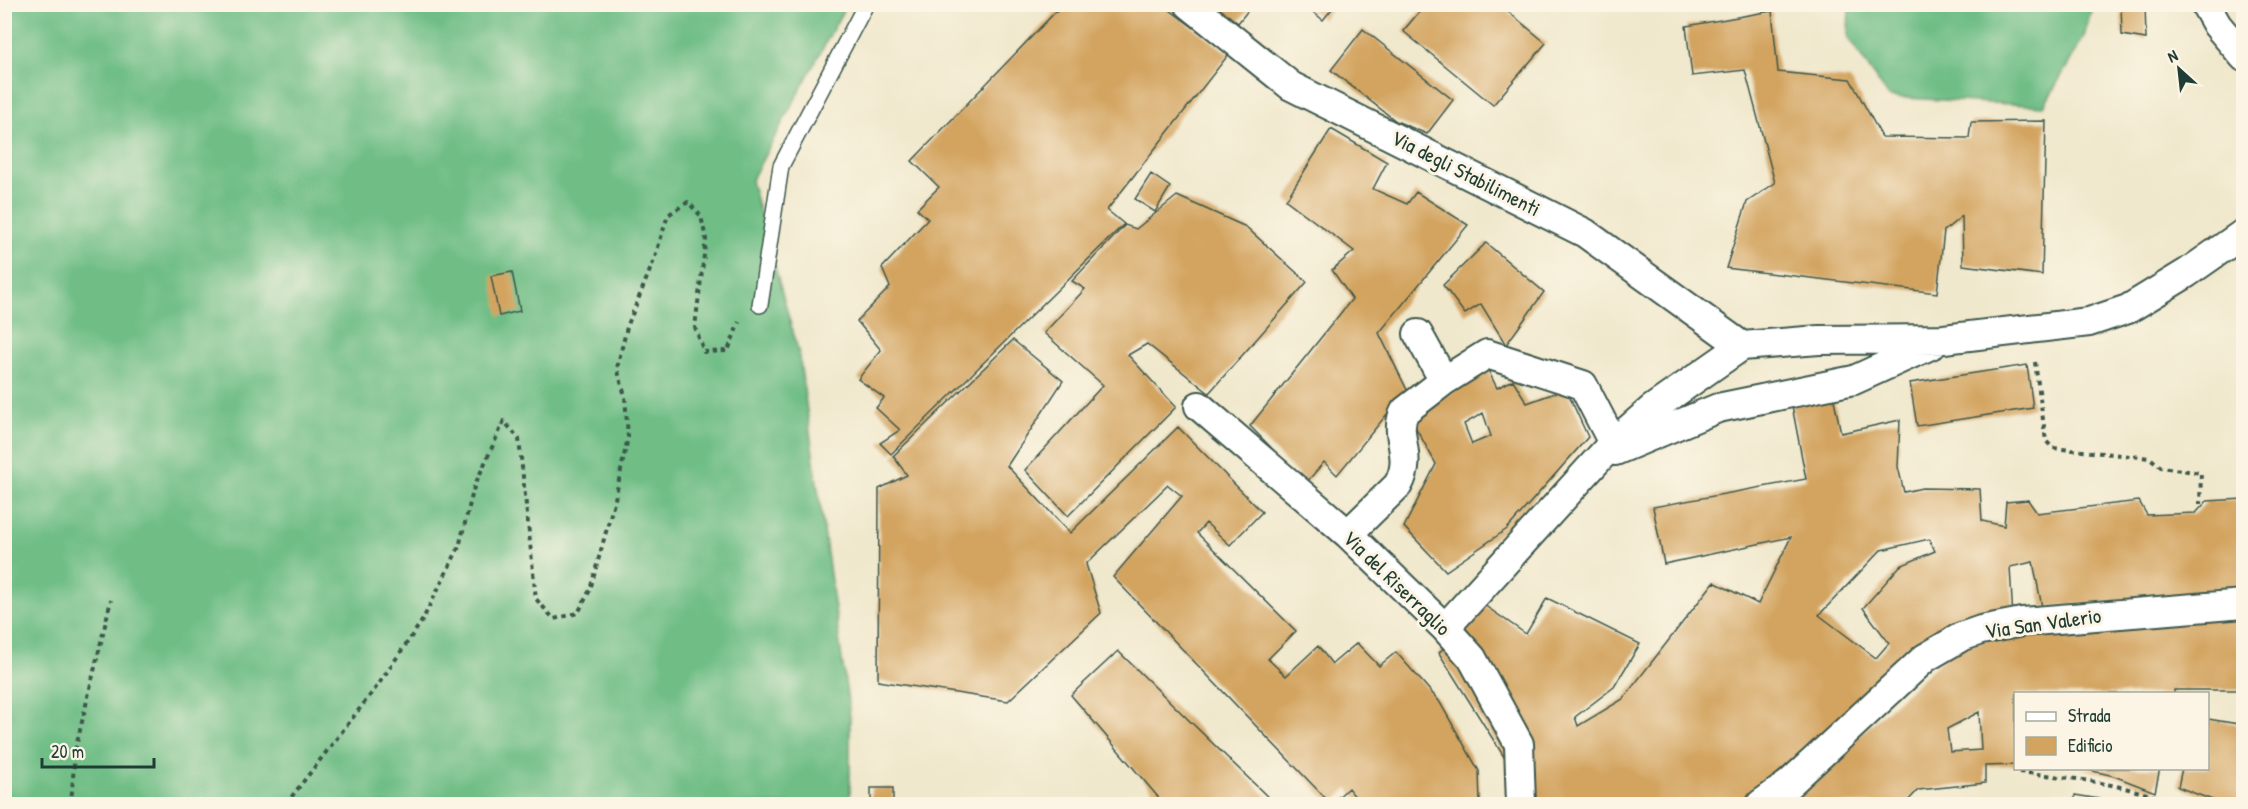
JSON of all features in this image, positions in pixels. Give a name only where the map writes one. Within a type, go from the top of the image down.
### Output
[{"type":"street","name":"Via degli Stabilimenti","points":[[1189,4],[1291,86],[1585,233],[1742,346]]},
{"type":"street","points":[[2205,4],[2217,25],[2244,57]]},
{"type":"street","points":[[1445,628],[1606,450],[1652,409],[1742,346],[1819,340],[1944,339],[2074,325],[2128,309],[2156,293],[2244,233]]},
{"type":"street","points":[[1418,334],[1444,381]]},
{"type":"street","points":[[1606,450],[1718,408],[1854,380],[1944,339]]},
{"type":"street","points":[[1348,534],[1398,485],[1402,478],[1406,454],[1401,422],[1405,411],[1444,381],[1487,354],[1583,385],[1606,450]]},
{"type":"street","name":"Via del Riserraglio","points":[[1199,406],[1348,534],[1445,628],[1472,658],[1519,744],[1521,804]]},
{"type":"street","name":"Via San Valerio","points":[[1761,804],[1789,784],[1925,658],[1961,637],[1981,630],[2022,622],[2244,604]]},
{"type":"lane","points":[[760,305],[781,166],[866,4]]},
{"type":"path","points":[[286,804],[378,685],[423,621],[459,547],[474,487],[504,421],[519,439],[536,599],[554,619],[578,613],[590,590],[615,499],[628,437],[625,396],[616,368],[627,327],[654,261],[668,215],[688,202],[701,216],[706,239],[695,327],[704,352],[728,351],[740,318]]},
{"type":"path","points":[[2034,356],[2046,441],[2053,448],[2150,458],[2161,467],[2200,473],[2200,504]]},
{"type":"path","points":[[71,804],[75,751],[111,600]]},
{"type":"path","points":[[2019,772],[2104,783],[2133,789],[2174,804]]},
{"type":"green space","points":[[15,4],[846,5],[751,181],[799,354],[850,716],[850,804],[5,804],[4,14]]},
{"type":"green space","points":[[1849,4],[2093,5],[2084,37],[2044,106],[1889,97],[1848,38]]},
{"type":"building","points":[[1063,4],[1168,4],[1170,10],[1229,54],[1107,210],[1124,224],[891,454],[880,443],[900,430],[876,408],[884,398],[858,379],[881,350],[857,321],[890,287],[882,268],[928,219],[917,209],[939,187],[912,161]]},
{"type":"building","points":[[1214,4],[1253,4],[1238,23]]},
{"type":"building","points":[[1303,4],[1336,4],[1323,20]]},
{"type":"building","points":[[2121,4],[2145,4],[2146,39],[2122,35]]},
{"type":"building","points":[[1425,5],[1500,5],[1546,43],[1493,105],[1403,31]]},
{"type":"building","points":[[1772,11],[1778,72],[1850,79],[1882,137],[1969,138],[1971,122],[2046,121],[2042,275],[1963,265],[1962,216],[1944,231],[1937,293],[1726,268],[1747,202],[1775,183],[1745,70],[1692,76],[1686,26]]},
{"type":"building","points":[[1363,29],[1453,100],[1427,134],[1396,121],[1331,70]]},
{"type":"building","points":[[1331,129],[1387,162],[1373,189],[1407,204],[1416,192],[1468,225],[1379,333],[1407,390],[1337,475],[1324,462],[1306,483],[1250,426],[1352,299],[1332,270],[1354,251],[1286,200]]},
{"type":"building","points":[[1151,174],[1170,187],[1155,212],[1135,199]]},
{"type":"building","points":[[1177,196],[1246,227],[1307,282],[1209,393],[1147,344],[1128,355],[1176,407],[1068,516],[1025,470],[1103,385],[1044,333],[1085,289],[1072,281],[1125,225],[1136,229]]},
{"type":"building","points":[[1486,243],[1544,292],[1506,345],[1481,304],[1465,314],[1443,285]]},
{"type":"building","points":[[512,272],[520,311],[499,316],[491,276]]},
{"type":"building","points":[[1013,340],[1063,381],[1007,466],[1070,533],[1178,427],[1262,512],[1230,545],[1206,523],[1197,533],[1296,631],[1268,659],[1286,676],[1318,646],[1332,664],[1357,643],[1379,666],[1396,652],[1439,701],[1479,771],[1480,804],[1361,804],[1348,788],[1331,804],[1113,577],[1182,496],[1168,485],[1086,564],[1101,613],[1008,701],[878,681],[879,489],[907,475],[893,456]]},
{"type":"building","points":[[2027,365],[2033,408],[1917,426],[1910,383]]},
{"type":"building","points":[[1488,370],[1497,388],[1513,380],[1527,403],[1566,389],[1588,437],[1507,529],[1446,571],[1404,527],[1436,464],[1410,417]],"holes":[[[1483,413],[1491,436],[1472,444],[1464,424]]]},
{"type":"building","points":[[1833,395],[1841,433],[1900,420],[1898,467],[1904,492],[1922,488],[1980,489],[1982,521],[2004,526],[2006,502],[2028,500],[2037,513],[2139,501],[2147,515],[2196,513],[2207,501],[2244,499],[2244,592],[2042,607],[2033,562],[2010,567],[2013,618],[1927,641],[1743,804],[1506,804],[1506,760],[1439,653],[1481,603],[1526,634],[1547,598],[1640,644],[1614,687],[1575,717],[1578,726],[1623,699],[1714,582],[1758,604],[1791,537],[1664,564],[1653,507],[1806,479],[1792,406]],"holes":[[[1929,539],[1935,551],[1900,566],[1863,608],[1889,643],[1876,658],[1819,615],[1881,550]]]},
{"type":"building","points":[[2234,610],[2234,619],[2244,620],[2244,690],[2014,692],[2014,765],[1985,766],[1985,783],[1918,790],[1905,804],[1784,804],[1954,649],[2026,629]],"holes":[[[1979,712],[1981,750],[1950,752],[1947,729]]]},
{"type":"building","points":[[1118,651],[1275,804],[1164,804],[1071,695]]},
{"type":"building","points":[[2209,719],[2244,725],[2244,804],[2223,804],[2178,787],[2182,770],[2209,770]]},
{"type":"building","points":[[2088,770],[2160,770],[2155,792],[2114,776]]},
{"type":"building","points":[[871,788],[893,788],[893,804],[871,804]]},
{"type":"building","points":[[2075,795],[2123,803],[2123,804],[2074,804]]}]
